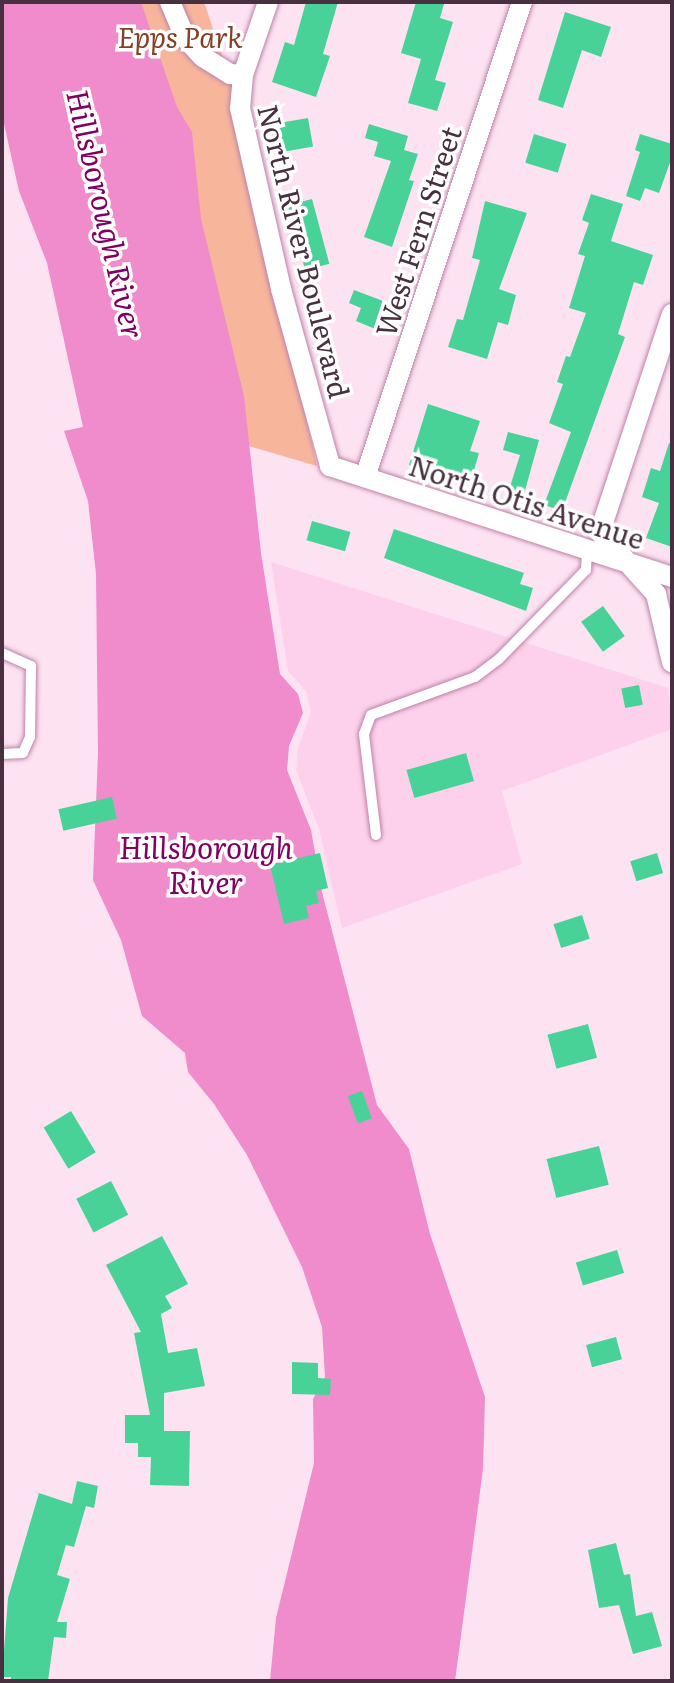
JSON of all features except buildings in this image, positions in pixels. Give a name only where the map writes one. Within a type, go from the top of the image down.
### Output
[{"type":"street","name":"North River Boulevard","points":[[170,2],[185,38],[203,57],[230,74],[243,75],[240,108],[250,158],[281,289],[330,466],[365,477]]},
{"type":"street","points":[[243,75],[268,2]]},
{"type":"street","name":"West Fern Street","points":[[365,477],[522,2]]},
{"type":"street","points":[[672,314],[600,532],[656,594],[672,662]]},
{"type":"street","name":"North Otis Avenue","points":[[365,477],[672,577]]},
{"type":"lane","points":[[376,835],[364,734],[371,715],[475,677],[499,659],[586,570],[587,550]]},
{"type":"lane","points":[[2,653],[31,666],[30,737],[23,753],[2,754]]},
{"type":"shaded area","points":[[271,562],[668,688],[672,729],[502,791],[522,864],[342,928],[319,829],[296,770],[298,748],[311,712],[306,691],[288,671]]},
{"type":"green space","name":"Epps Park","points":[[134,2],[204,2],[233,88],[317,466],[242,444]]},
{"type":"water","name":"Hillsborough River","points":[[2,2],[141,2],[177,107],[192,132],[201,219],[244,396],[261,553],[280,674],[298,694],[303,713],[289,746],[287,770],[311,830],[322,892],[377,1105],[409,1149],[430,1234],[485,1397],[483,1469],[455,1681],[270,1681],[276,1618],[314,1463],[313,1399],[325,1377],[322,1327],[302,1267],[247,1155],[214,1104],[188,1072],[185,1053],[142,1016],[121,940],[93,880],[98,753],[96,574],[88,501],[64,431],[83,427],[47,263],[19,191],[2,115]]}]
